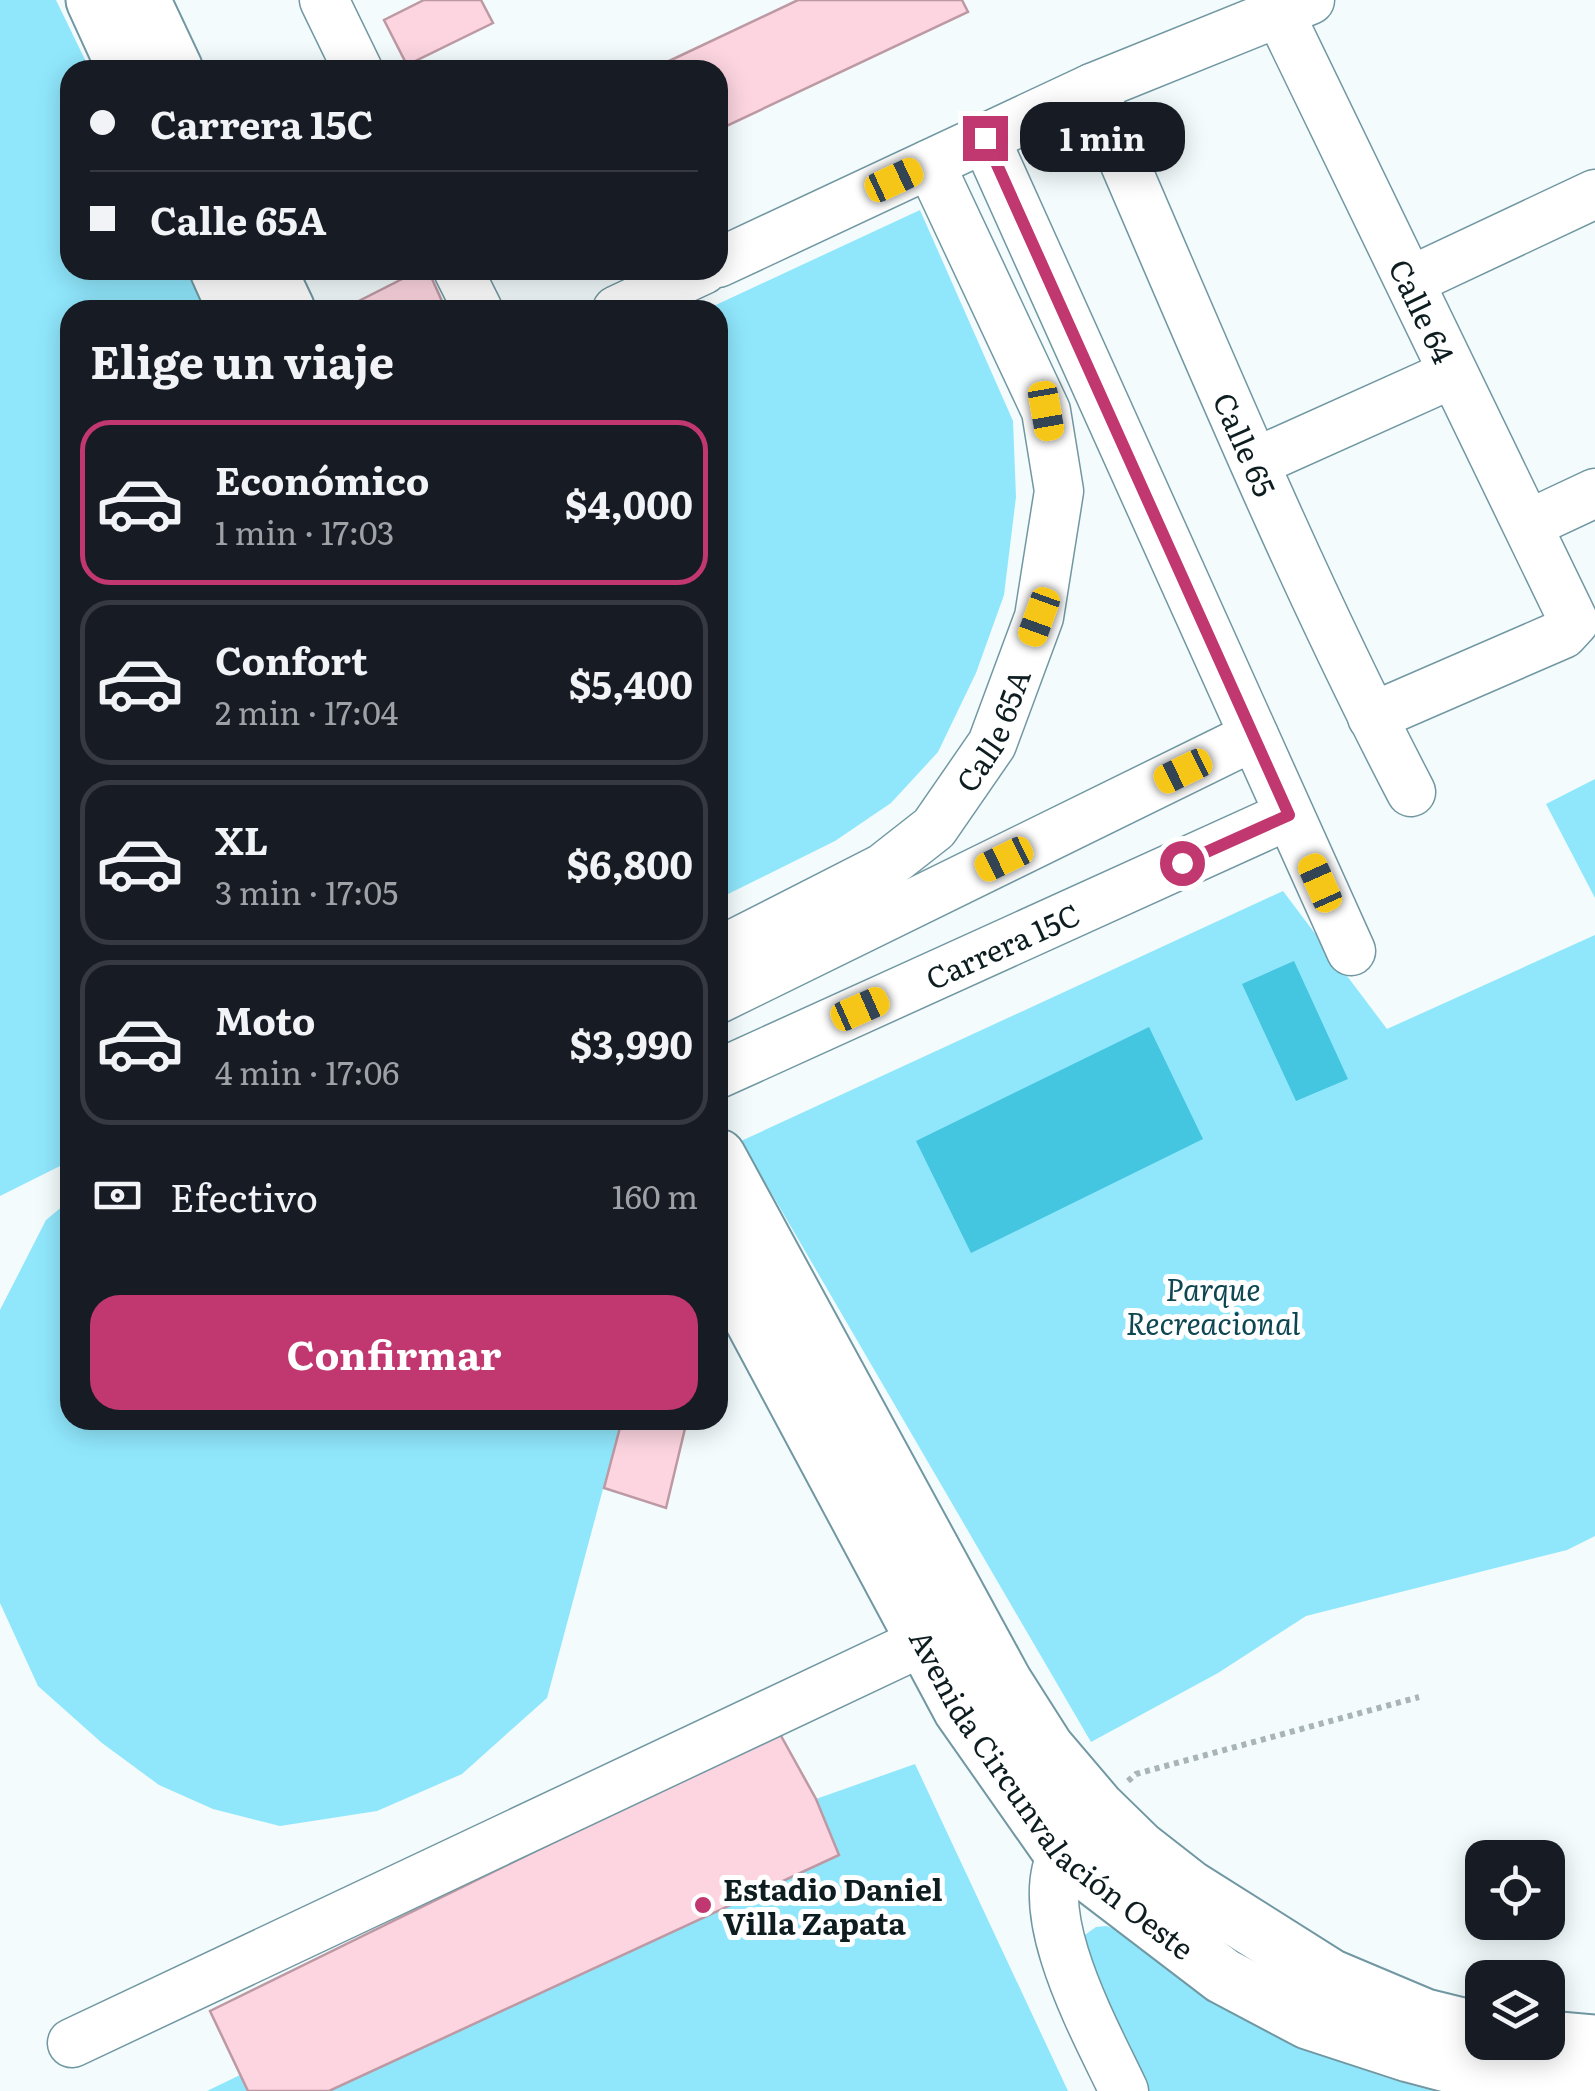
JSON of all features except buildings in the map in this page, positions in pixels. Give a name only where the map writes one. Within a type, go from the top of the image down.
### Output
[{"type":"main road","points":[[94,0],[121,60]]},
{"type":"main road","points":[[142,0],[170,60]]},
{"type":"main road","name":"Avenida Circunvalación Oeste","points":[[728,1175],[1004,1682],[1046,1748],[1097,1808],[1139,1849],[1189,1888],[1330,1977],[1425,2017],[1465,2027]]},
{"type":"main road","name":"Avenida Circunvalación Oeste","points":[[728,1274],[961,1709],[1062,1852],[1223,1976],[1308,2020],[1409,2054],[1504,2078],[1587,2091]]},
{"type":"main road","points":[[1565,2040],[1595,2043]]},
{"type":"street","points":[[324,0],[353,60]]},
{"type":"street","points":[[728,258],[1092,88],[1287,4]]},
{"type":"street","name":"Calle 64","points":[[1287,4],[1452,374],[1574,622],[1563,634],[1372,717]]},
{"type":"street","name":"Calle 65","points":[[1092,88],[1256,462],[1372,717],[1411,792]]},
{"type":"street","points":[[985,138],[1351,952]]},
{"type":"street","name":"Calle 65A","points":[[728,947],[884,868],[934,828],[992,744],[1039,617],[1059,490],[1046,411],[930,164]]},
{"type":"street","points":[[1410,282],[1595,194]]},
{"type":"street","points":[[638,300],[681,280]]},
{"type":"street","points":[[1256,462],[1452,374]]},
{"type":"street","points":[[1056,473],[1122,444]]},
{"type":"street","points":[[1529,524],[1595,493]]},
{"type":"street","points":[[728,994],[1254,736]]},
{"type":"street","name":"Carrera 15C","points":[[728,1069],[1289,815]]},
{"type":"street","points":[[72,2043],[924,1640]]},
{"type":"street","points":[[1097,1808],[1062,1852],[1054,1883],[1057,1923],[1068,1973],[1124,2091]]},
{"type":"path","points":[[1097,1808],[1136,1774],[1419,1697]]},
{"type":"green space","points":[[0,0],[56,0],[85,60],[60,60],[60,280],[191,280],[200,300],[60,300],[60,1166],[0,1196]]},
{"type":"green space","points":[[920,210],[1013,421],[1016,497],[1004,595],[976,673],[938,752],[891,803],[835,841],[728,894],[728,300]]},
{"type":"green space","points":[[1595,779],[1595,898],[1546,804]]},
{"type":"green space","name":"Parque Recreacional","points":[[1283,891],[1387,1029],[1595,935],[1595,1536],[1567,1550],[1306,1616],[1218,1673],[1091,1742],[741,1141]]},
{"type":"green space","points":[[60,1208],[60,1430],[685,1430],[666,1508],[603,1489],[547,1698],[462,1774],[377,1811],[280,1826],[213,1809],[159,1785],[102,1743],[38,1686],[0,1603],[0,1310],[46,1220]]},
{"type":"green space","name":"Estadio Daniel Villa Zapata","points":[[780,1734],[816,1799],[915,1764],[1068,2091],[207,2091],[240,2075],[210,2011],[740,1750]]},
{"type":"green space","points":[[1106,1926],[1227,2004],[1307,2047],[1435,2091],[1136,2091],[1082,1937],[1096,1927]]},
{"type":"shaded area","points":[[1294,961],[1348,1079],[1296,1101],[1242,984]]},
{"type":"shaded area","points":[[1149,1027],[1203,1139],[971,1253],[916,1141]]},
{"type":"place","name":"Estadio Daniel Villa Zapata","points":[[703,1905]]},
{"type":"route","points":[[985,138],[1289,815],[1182,863]]}]
